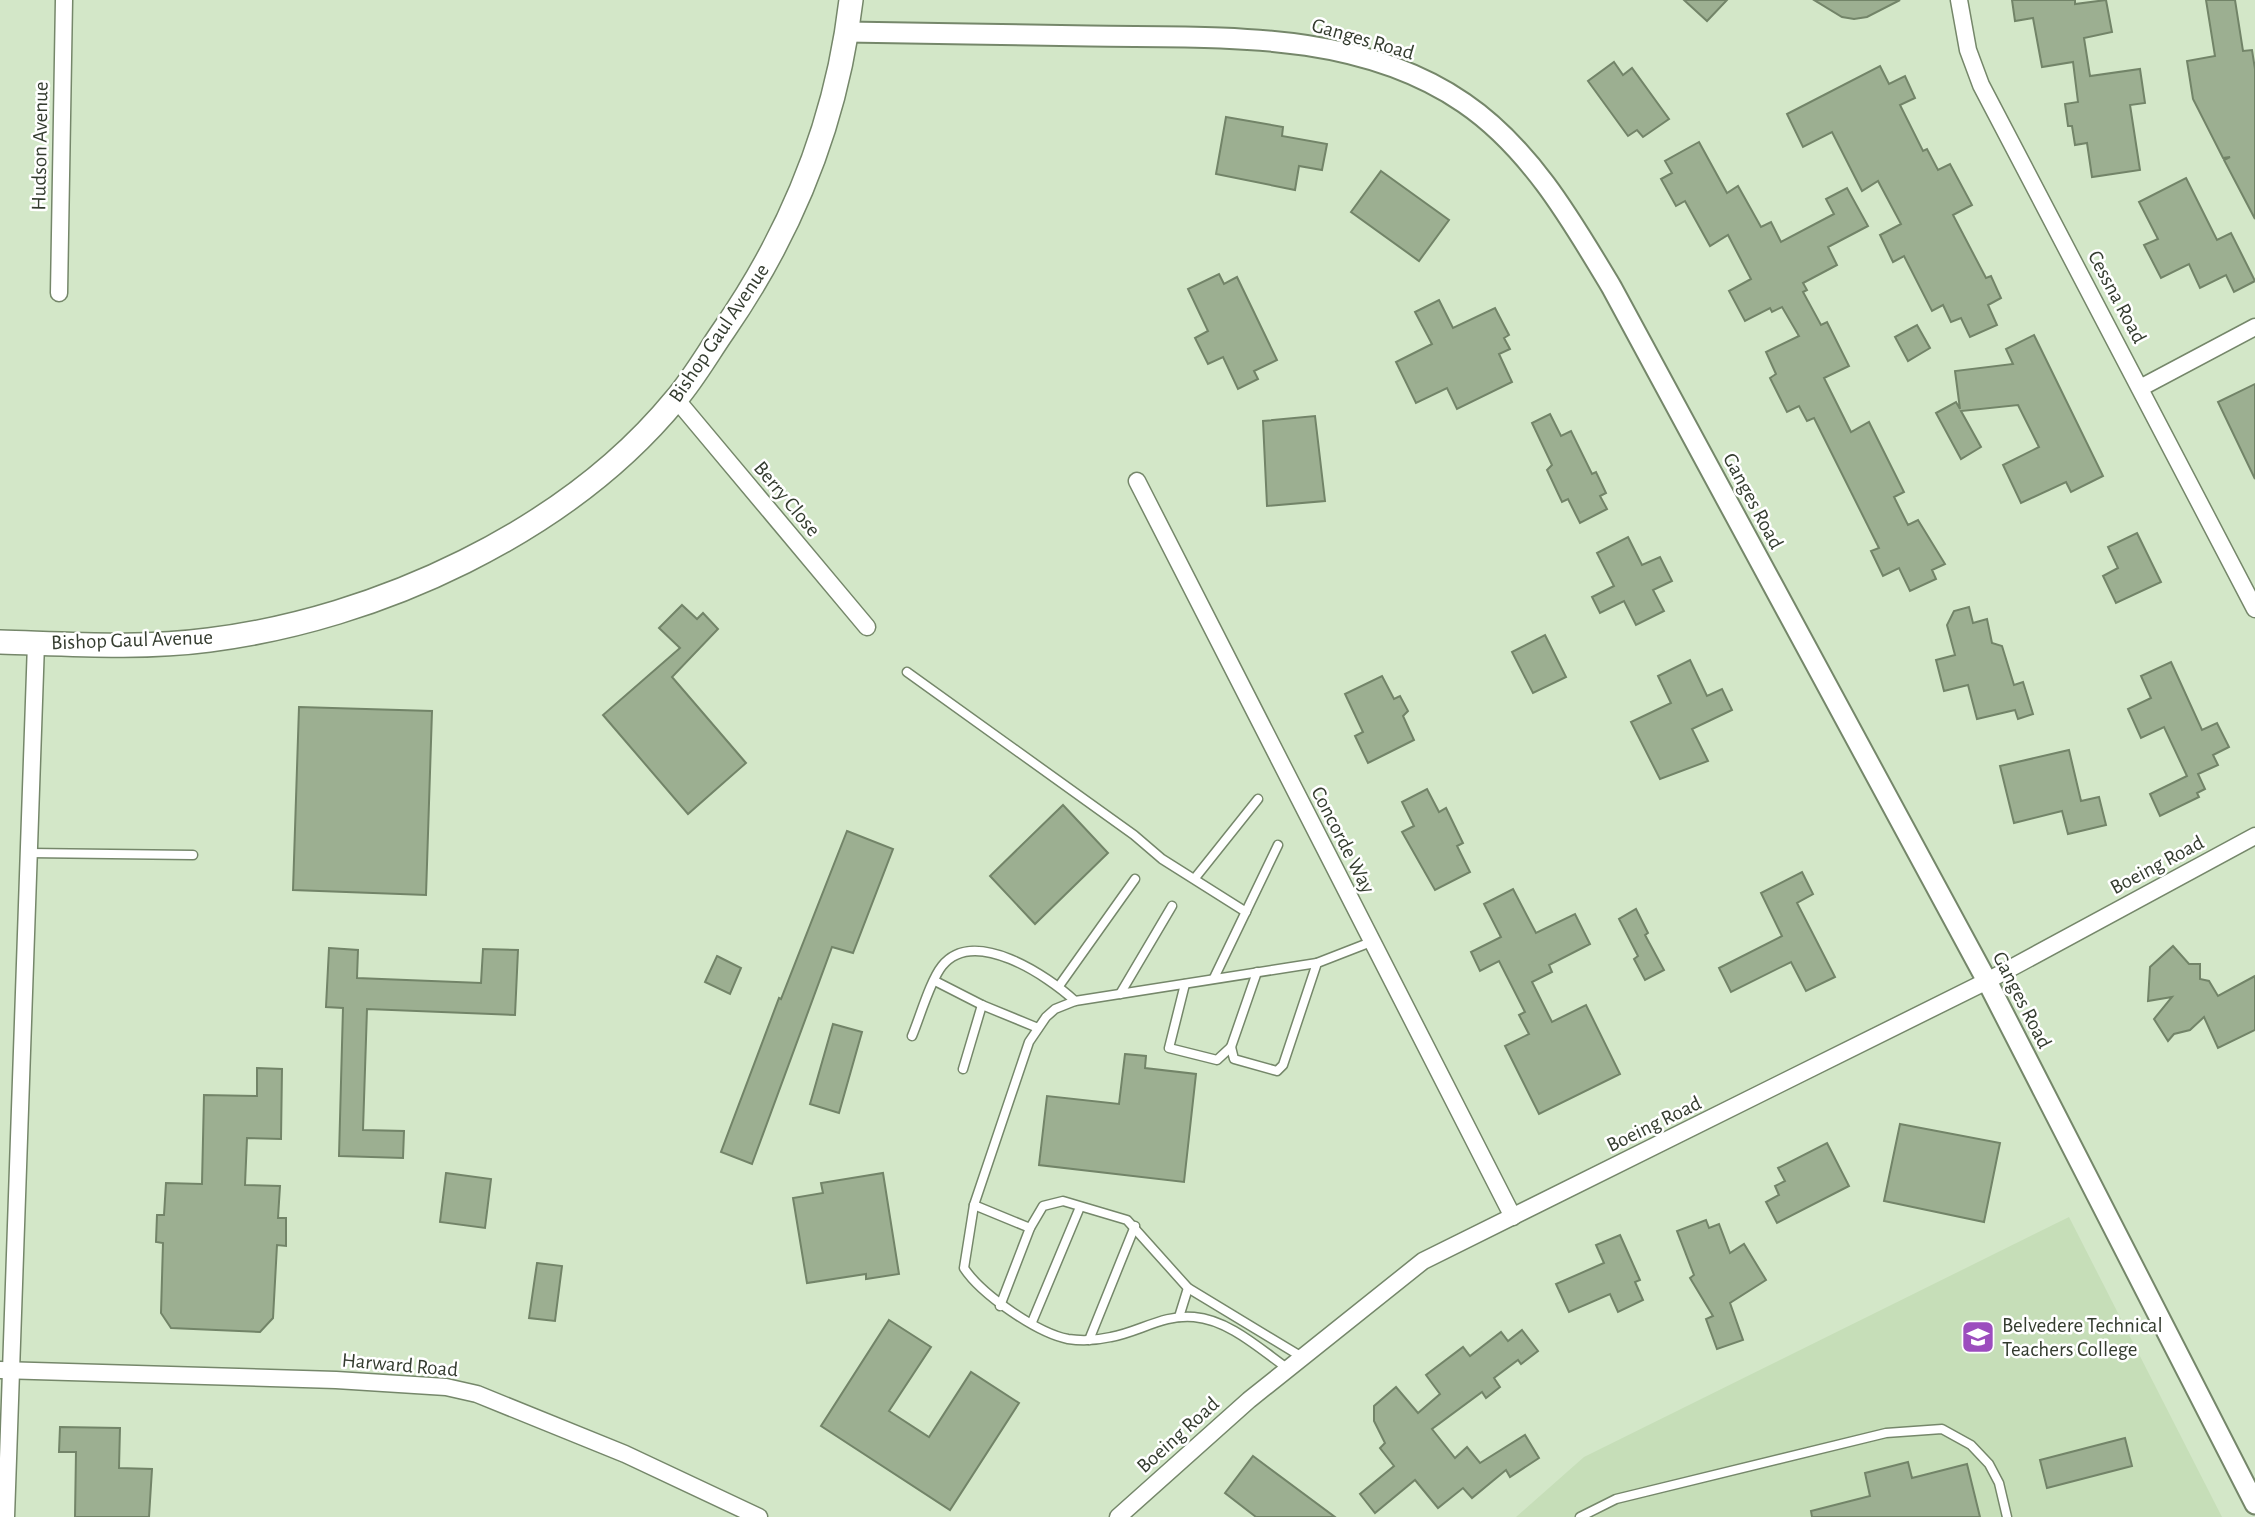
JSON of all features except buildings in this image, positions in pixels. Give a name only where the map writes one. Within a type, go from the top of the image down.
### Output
[{"type":"main road","name":"Bishop Gaul Avenue","points":[[0,642],[166,644],[209,640],[263,631],[363,604],[451,568],[495,545],[544,515],[590,481],[676,399],[757,283],[802,194],[835,92],[851,0]]},
{"type":"street","name":"Hudson Avenue","points":[[58,293],[64,0]]},
{"type":"street","name":"Cessna Road","points":[[1959,0],[1968,50],[1981,85],[2142,387],[2255,609]]},
{"type":"street","name":"Ganges Road","points":[[847,32],[1216,38],[1309,46],[1389,66],[1413,76],[1465,104],[1505,137],[1536,173],[1577,230],[1612,288],[1987,981],[2255,1504]]},
{"type":"street","points":[[2142,387],[2255,327]]},
{"type":"street","name":"Berry Close","points":[[676,399],[867,627]]},
{"type":"street","name":"Concorde Way","points":[[1137,481],[1513,1217]]},
{"type":"street","points":[[6,1517],[6,1370],[36,643]]},
{"type":"street","name":"Boeing Road","points":[[1118,1517],[1287,1368],[1423,1261],[1987,981],[2255,836]]},
{"type":"street","name":"Harward Road","points":[[6,1370],[336,1380],[446,1387],[477,1394],[625,1454],[759,1517]]},
{"type":"lane","points":[[907,672],[1134,835],[1162,859],[1246,912]]},
{"type":"lane","points":[[1195,878],[1258,799]]},
{"type":"lane","points":[[1214,978],[1278,845]]},
{"type":"lane","points":[[29,853],[193,855]]},
{"type":"lane","points":[[1059,986],[1135,879]]},
{"type":"lane","points":[[1121,994],[1172,906]]},
{"type":"lane","points":[[1287,1368],[1236,1332],[1196,1317],[1179,1317],[1113,1337],[1066,1339],[1000,1306],[974,1283],[964,1268],[974,1205],[1024,1058],[1038,1028],[1055,1009],[1075,1001],[1317,963],[1371,942]]},
{"type":"lane","points":[[912,1036],[941,966],[958,954],[976,951],[1015,961],[1059,986],[1075,1001]]},
{"type":"lane","points":[[1231,1047],[1234,1059],[1280,1069],[1317,963]]},
{"type":"lane","points":[[1185,984],[1169,1048],[1217,1060],[1231,1047],[1257,972]]},
{"type":"lane","points":[[935,981],[982,1005],[1038,1028]]},
{"type":"lane","points":[[963,1069],[982,1005]]},
{"type":"lane","points":[[1000,1306],[1030,1228],[1043,1206],[1063,1201],[1127,1220],[1188,1288],[1302,1357]]},
{"type":"lane","points":[[974,1205],[1030,1228]]},
{"type":"lane","points":[[1032,1322],[1080,1207]]},
{"type":"lane","points":[[1089,1340],[1135,1226]]},
{"type":"lane","points":[[1179,1317],[1188,1288]]},
{"type":"lane","points":[[1580,1517],[1616,1499],[1873,1436],[1942,1429],[1971,1445],[1989,1464],[1999,1483],[2007,1517]]},
{"type":"shaded area","name":"Belvedere Technical Teachers College","points":[[2069,1217],[2222,1517],[1516,1517],[1584,1457]]},
{"type":"place","name":"Belvedere Technical Teachers College","points":[[1978,1337]]}]
